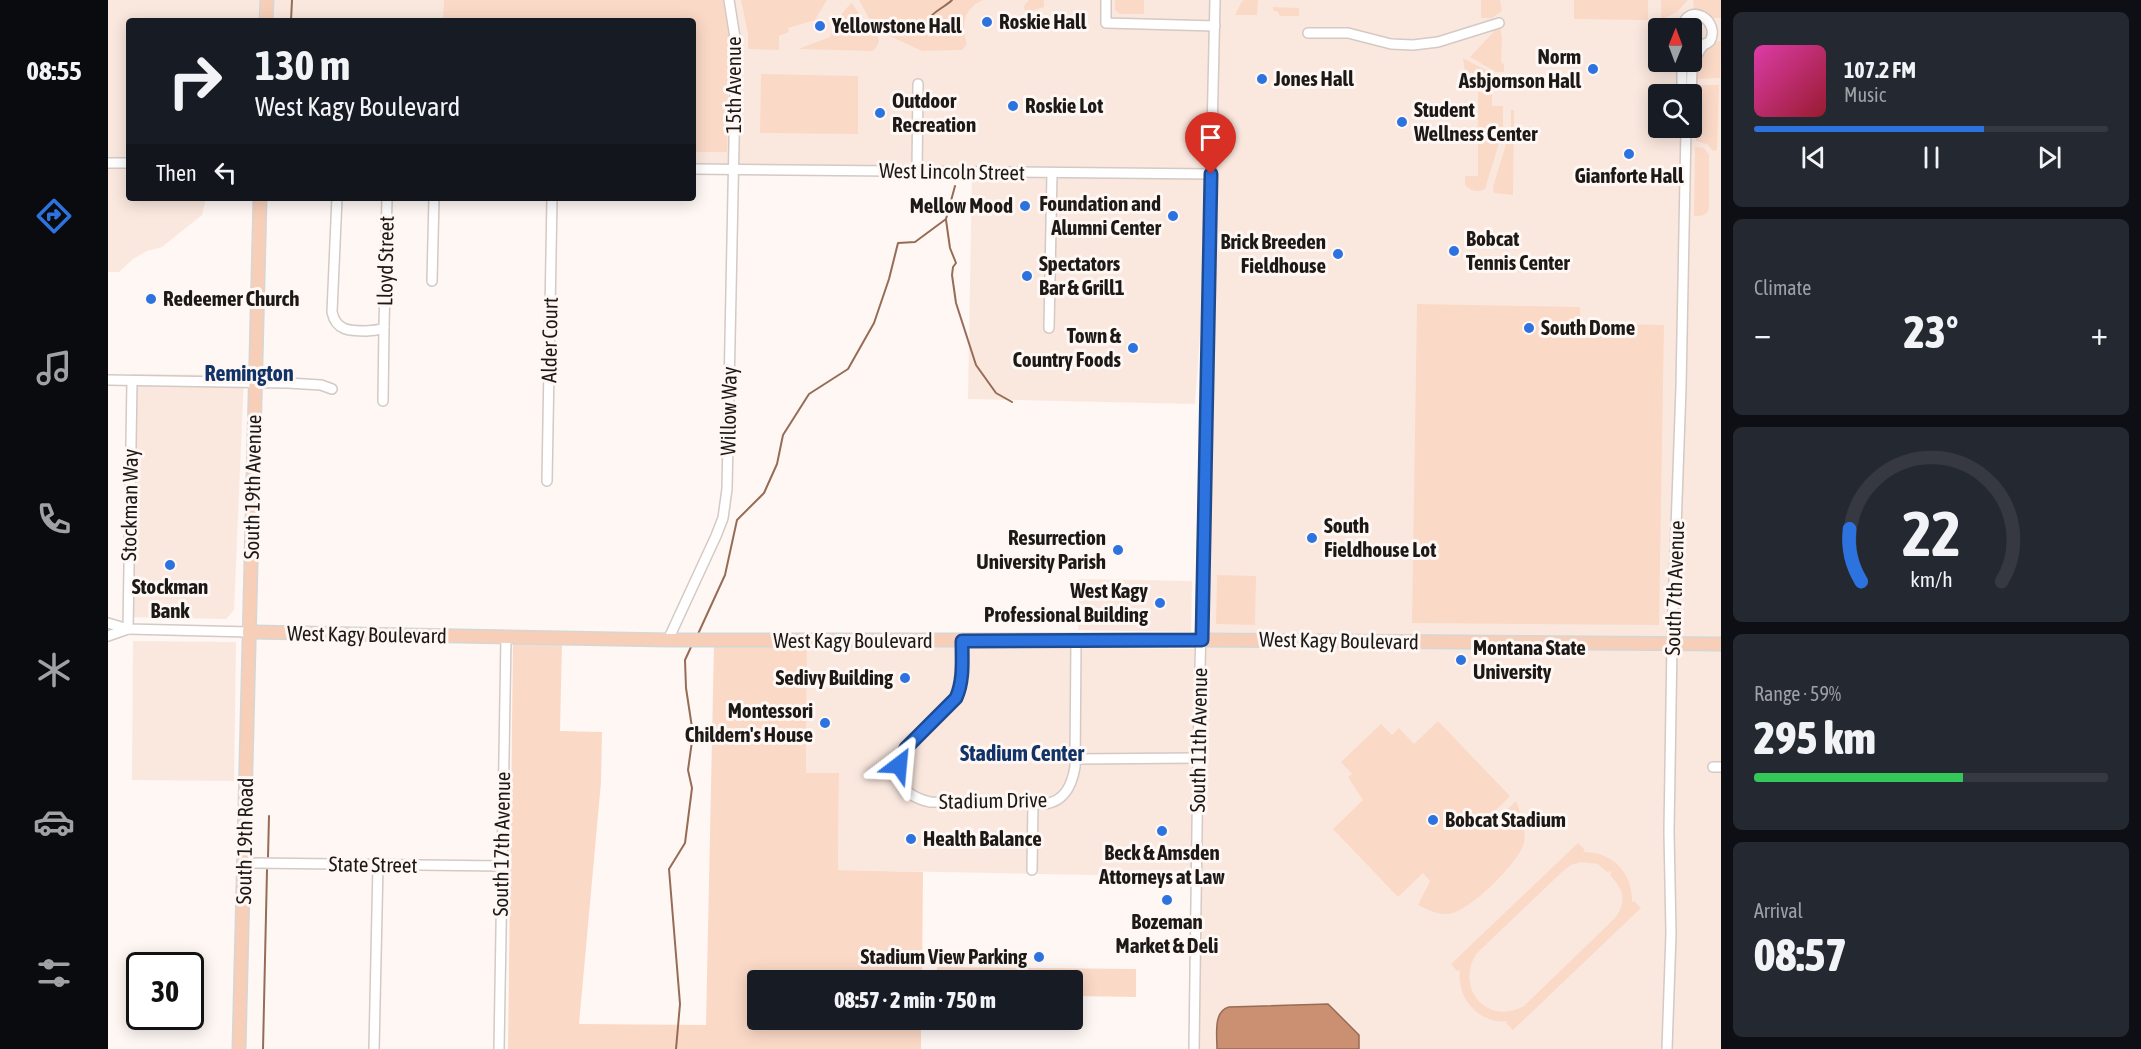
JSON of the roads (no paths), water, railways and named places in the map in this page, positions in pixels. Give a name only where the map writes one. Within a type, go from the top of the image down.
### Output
[{"type":"main road","points":[[266,18],[267,0]]},
{"type":"main road","name":"South 19th Avenue","points":[[249,632],[258,201]]},
{"type":"main road","name":"West Kagy Boulevard","points":[[249,632],[668,640],[1202,640],[1721,644]]},
{"type":"main road","name":"South 19th Road","points":[[239,1049],[249,632]]},
{"type":"street","name":"15th Avenue","points":[[729,0],[736,44],[734,170]]},
{"type":"street","points":[[1106,0],[1106,23],[1215,26]]},
{"type":"street","name":"South 11th Avenue","points":[[1194,1049],[1198,758],[1215,0]]},
{"type":"street","points":[[1685,18],[1694,12],[1705,12],[1718,22],[1717,37],[1704,45],[1693,59],[1690,84]]},
{"type":"street","points":[[1308,33],[1348,33],[1391,44],[1413,45],[1447,40],[1499,23]]},
{"type":"street","points":[[917,172],[918,84]]},
{"type":"street","name":"South 7th Avenue","points":[[1667,1049],[1671,933],[1669,832],[1672,642],[1678,534],[1686,138]]},
{"type":"street","points":[[108,163],[126,163]]},
{"type":"street","name":"West Lincoln Street","points":[[696,170],[1211,174]]},
{"type":"street","name":"Willow Way","points":[[668,640],[716,536],[728,489],[734,170]]},
{"type":"street","points":[[1049,328],[1052,173]]},
{"type":"street","name":"Lloyd Street","points":[[337,201],[332,312],[334,319],[343,329],[349,331],[377,330],[384,327],[387,201]]},
{"type":"street","points":[[432,281],[434,201]]},
{"type":"street","name":"Alder Court","points":[[547,481],[552,201]]},
{"type":"street","points":[[383,401],[384,327]]},
{"type":"street","points":[[108,380],[255,382],[321,385],[332,389]]},
{"type":"street","name":"Stockman Way","points":[[128,629],[132,381]]},
{"type":"street","name":"West Kagy Boulevard","points":[[108,623],[128,629],[249,632]]},
{"type":"street","points":[[108,631],[128,629]]},
{"type":"street","name":"West Kagy Boulevard","points":[[108,636],[128,629]]},
{"type":"street","name":"South 17th Avenue","points":[[499,1049],[506,638]]},
{"type":"street","name":"Stadium Drive","points":[[962,641],[960,690],[951,704],[906,748],[899,762],[899,778],[907,791],[913,797],[930,802],[1051,803],[1065,794],[1073,782],[1075,759],[1076,641]]},
{"type":"street","points":[[1075,759],[1198,758]]},
{"type":"street","points":[[1032,870],[1033,804]]},
{"type":"street","name":"State Street","points":[[244,863],[502,866]]},
{"type":"street","points":[[374,1049],[378,865]]},
{"type":"waterway","points":[[291,18],[292,0]]},
{"type":"waterway","points":[[927,31],[928,20],[931,16],[952,0]]},
{"type":"waterway","points":[[698,634],[725,575],[737,520],[764,493],[777,464],[783,435],[809,394],[848,369],[874,323],[898,243],[915,242],[946,219],[955,186]]},
{"type":"waterway","points":[[946,220],[950,248],[956,263],[952,275],[956,303],[976,365],[996,393],[1012,402]]},
{"type":"waterway","points":[[676,1049],[680,1004],[669,869],[685,843],[692,788],[688,770],[693,734],[686,688],[685,660],[691,647]]},
{"type":"waterway","points":[[268,857],[269,816]]},
{"type":"waterway","points":[[263,1049],[267,870]]},
{"type":"place","name":"Roskie Hall","points":[[987,22]]},
{"type":"place","name":"Yellowstone Hall","points":[[820,26]]},
{"type":"place","name":"Norm Asbjornson Hall","points":[[1593,69]]},
{"type":"place","name":"Jones Hall","points":[[1262,79]]},
{"type":"place","name":"Roskie Lot","points":[[1013,106]]},
{"type":"place","name":"Outdoor Recreation","points":[[880,113]]},
{"type":"place","name":"Student Wellness Center","points":[[1402,122]]},
{"type":"place","name":"Gianforte Hall","points":[[1629,154]]},
{"type":"place","name":"Mellow Mood","points":[[1025,206]]},
{"type":"place","name":"Foundation and Alumni Center","points":[[1173,216]]},
{"type":"place","name":"Bobcat Tennis Center","points":[[1454,251]]},
{"type":"place","name":"Brick Breeden Fieldhouse","points":[[1338,254]]},
{"type":"place","name":"Spectators Bar & Grill1","points":[[1027,276]]},
{"type":"place","name":"Redeemer Church","points":[[151,299]]},
{"type":"place","name":"South Dome","points":[[1529,328]]},
{"type":"place","name":"Town & Country Foods","points":[[1133,348]]},
{"type":"place","name":"South Fieldhouse Lot","points":[[1312,538]]},
{"type":"place","name":"Resurrection University Parish","points":[[1118,550]]},
{"type":"place","name":"Stockman Bank","points":[[170,565]]},
{"type":"place","name":"West Kagy Professional Building","points":[[1160,603]]},
{"type":"place","name":"Montana State University","points":[[1461,660]]},
{"type":"place","name":"Sedivy Building","points":[[905,678]]},
{"type":"place","name":"Montessori Childern's House","points":[[825,723]]},
{"type":"place","name":"Bobcat Stadium","points":[[1433,820]]},
{"type":"place","name":"Beck & Amsden Attorneys at Law","points":[[1162,831]]},
{"type":"place","name":"Health Balance","points":[[911,839]]},
{"type":"place","name":"Bozeman Market & Deli","points":[[1167,900]]},
{"type":"place","name":"Stadium View Parking","points":[[1039,957]]},
{"type":"district","name":"Remington","points":[[249,373]]},
{"type":"district","name":"Stadium Center","points":[[1022,753]]}]
